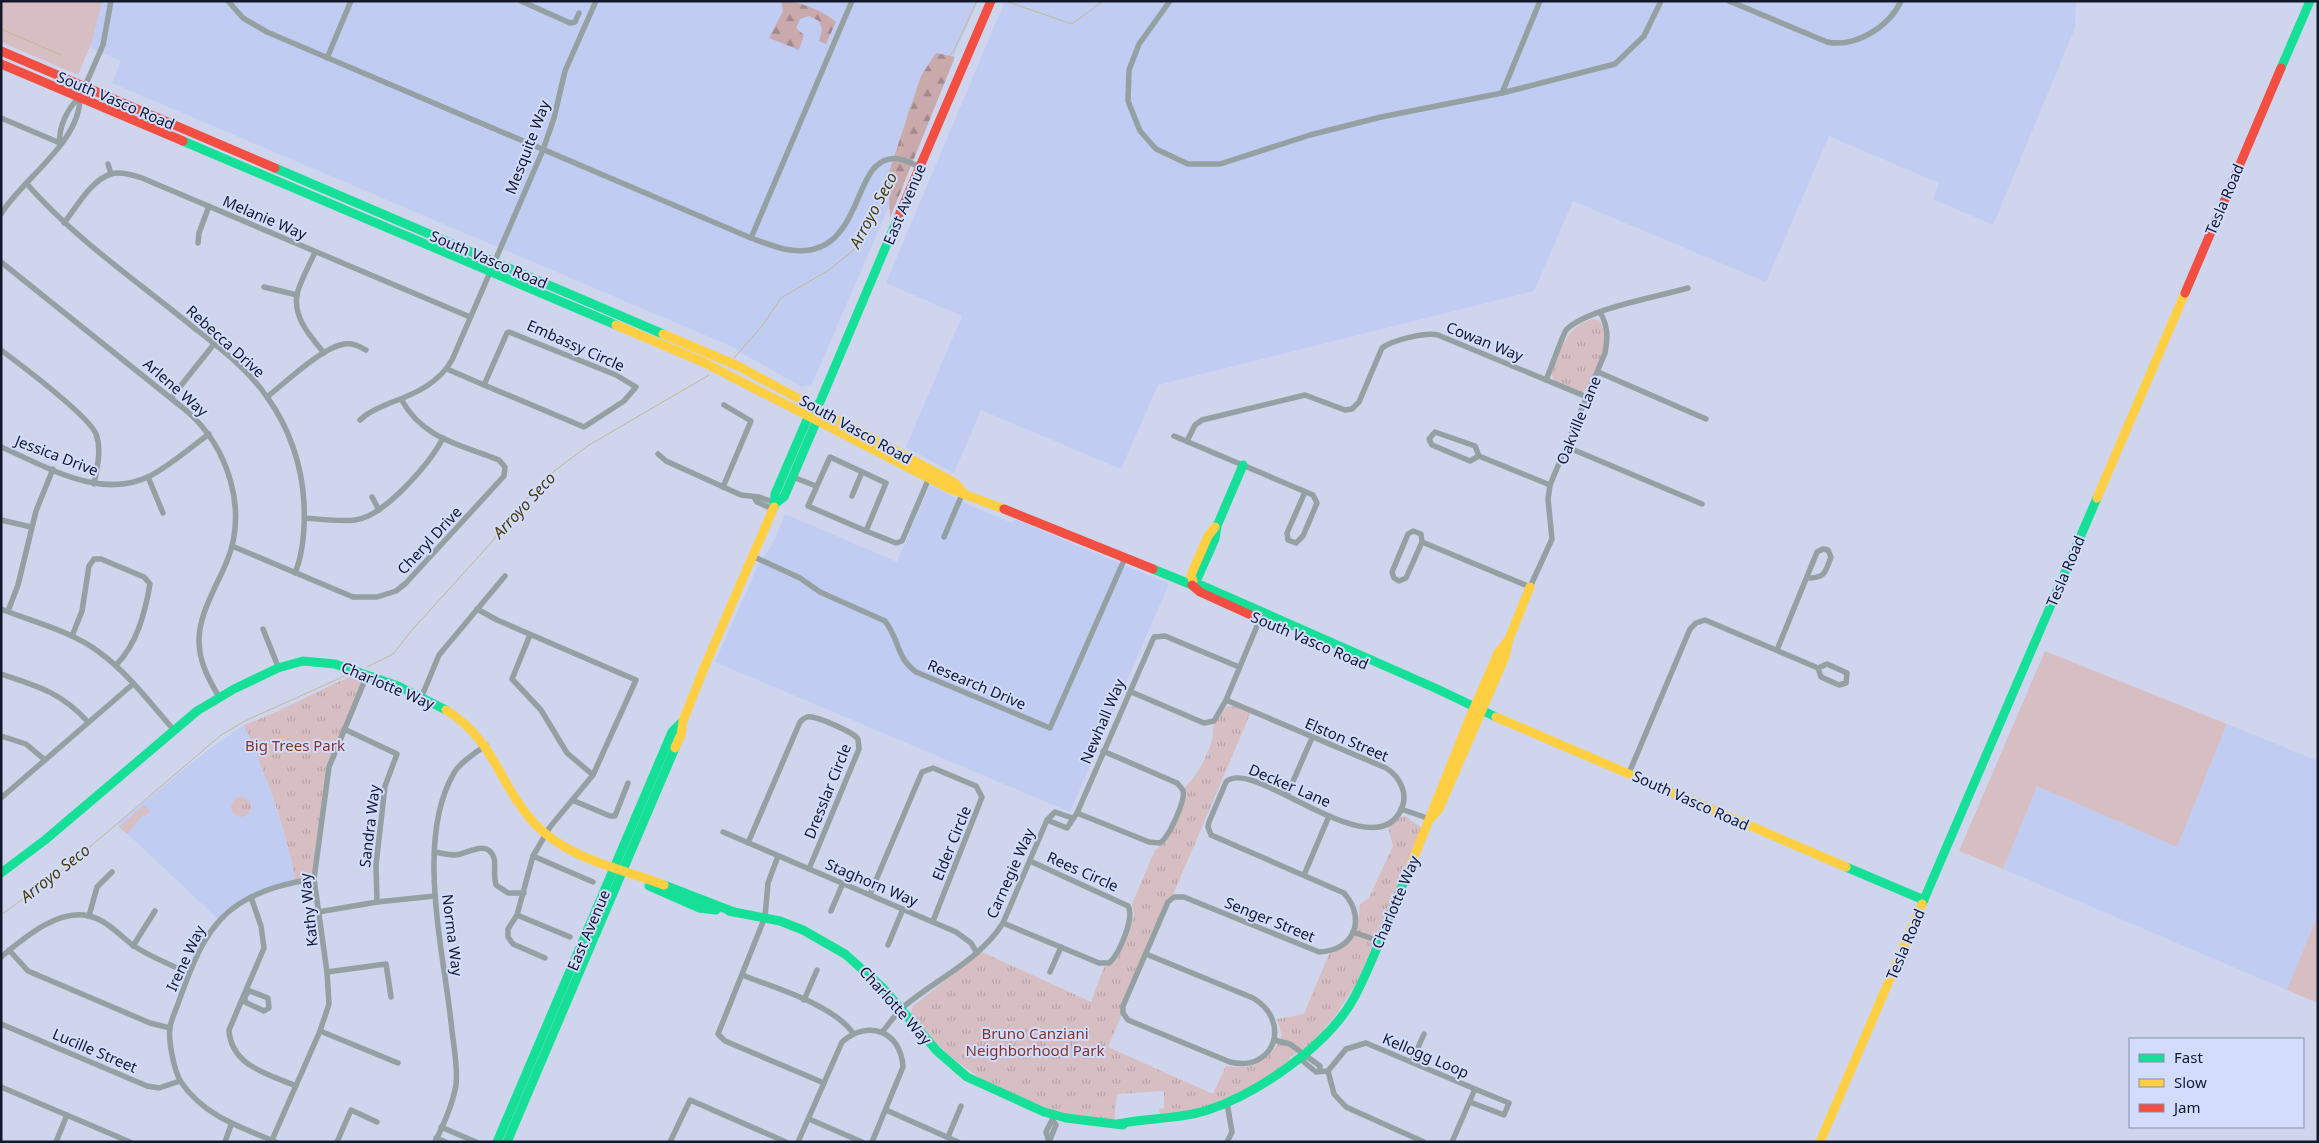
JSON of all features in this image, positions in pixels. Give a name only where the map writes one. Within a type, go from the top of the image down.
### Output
[{"type":"main road","name":"East Avenue","points":[[774,506],[784,497],[793,477],[813,418],[842,348],[992,1]]},
{"type":"main road","name":"Tesla Road","points":[[1820,1142],[2310,1]]},
{"type":"main road","name":"South Vasco Road","points":[[1,51],[730,362],[955,484],[964,492]]},
{"type":"main road","name":"South Vasco Road","points":[[1,64],[705,363],[950,489],[964,492],[1125,558],[1201,585],[1261,617],[1435,688],[1459,701],[1924,900]]},
{"type":"main road","points":[[80,98],[85,86]]},
{"type":"main road","name":"East Avenue","points":[[497,1142],[681,735],[683,720],[774,506],[775,494],[813,418]]},
{"type":"main road","points":[[1192,583],[1198,577],[1242,465]]},
{"type":"main road","name":"Oakville Lane","points":[[1478,709],[1505,657],[1508,638],[1530,587]]},
{"type":"main road","name":"Charlotte Way","points":[[1,873],[45,840],[173,729],[219,696],[296,662],[313,660],[331,662],[361,672],[421,698],[456,717],[486,745],[520,808],[546,834],[570,850],[619,870],[630,878],[699,908],[765,917],[799,928],[841,951],[868,972],[923,1036],[961,1073],[979,1083],[1016,1102],[1054,1118],[1118,1124],[1138,1120],[1158,1121],[1184,1116],[1227,1103],[1256,1088],[1307,1056],[1355,997],[1430,819],[1439,809],[1478,709]]},
{"type":"main road","name":"East Avenue","points":[[507,1142],[619,870]]},
{"type":"street","points":[[85,86],[103,45],[111,1]]},
{"type":"street","points":[[228,1],[250,24],[751,238],[784,249],[798,250],[817,247],[830,240],[846,224],[871,172],[883,161],[896,159],[920,167]]},
{"type":"street","points":[[327,58],[351,1]]},
{"type":"street","points":[[521,1],[570,24],[575,22],[579,13]]},
{"type":"street","points":[[526,1],[532,7]]},
{"type":"street","name":"Mesquite Way","points":[[447,369],[543,150],[554,118],[565,71],[596,1]]},
{"type":"street","points":[[751,238],[852,1]]},
{"type":"street","points":[[1170,1],[1139,44],[1128,70],[1128,101],[1140,131],[1156,149],[1188,164],[1220,164],[1310,135],[1363,121],[1502,93],[1615,64],[1644,36],[1661,1]]},
{"type":"street","points":[[1502,93],[1540,1]]},
{"type":"street","points":[[1729,1],[1827,42],[1838,44],[1859,39],[1883,25],[1896,11],[1901,1]]},
{"type":"street","points":[[1,214],[66,138],[80,106],[80,98]]},
{"type":"street","points":[[1,118],[60,143]]},
{"type":"street","points":[[64,222],[97,182],[111,174],[108,164]]},
{"type":"street","name":"Melanie Way","points":[[111,174],[126,174],[142,178],[470,317]]},
{"type":"street","name":"Rebecca Drive","points":[[28,184],[64,222],[214,344],[252,378],[268,397],[284,426],[297,460],[303,489],[305,518],[299,563],[295,573]]},
{"type":"street","points":[[198,243],[198,233],[209,206]]},
{"type":"street","points":[[315,252],[297,294],[297,310],[304,327],[324,354]]},
{"type":"street","name":"Arlene Way","points":[[1,262],[171,398],[209,434],[226,464],[234,495],[235,529],[232,546],[204,615],[199,638],[203,666],[219,696]]},
{"type":"street","points":[[264,287],[297,294]]},
{"type":"street","points":[[1546,380],[1564,332],[1574,324],[1600,312],[1688,288]]},
{"type":"street","name":"Oakville Lane","points":[[1530,587],[1552,539],[1548,499],[1550,485],[1598,372],[1608,337],[1606,323],[1600,312]]},
{"type":"street","name":"Embassy Circle","points":[[447,369],[484,385],[584,427],[624,401],[636,387],[616,375],[510,332],[507,333],[484,385]]},
{"type":"street","name":"Cowan Way","points":[[1187,441],[1195,425],[1202,420],[1304,395],[1345,410],[1352,409],[1357,405],[1382,348],[1389,344],[1427,334],[1438,335],[1587,397]]},
{"type":"street","points":[[171,398],[214,344]]},
{"type":"street","points":[[268,397],[324,354],[344,344],[356,345],[366,350]]},
{"type":"street","points":[[2,352],[79,414],[95,433],[98,457],[94,484]]},
{"type":"street","points":[[360,420],[367,413],[429,385],[447,369]]},
{"type":"street","points":[[1598,372],[1706,419]]},
{"type":"street","name":"Cheryl Drive","points":[[232,546],[353,597],[367,598],[396,591],[406,584],[505,473],[505,467],[499,460],[443,438],[420,426],[409,414],[401,399]]},
{"type":"street","points":[[723,488],[751,421],[724,405]]},
{"type":"street","points":[[1438,431],[1458,439],[1475,446],[1479,456],[1470,461],[1434,446],[1430,442],[1430,436],[1438,431]]},
{"type":"street","name":"Jessica Drive","points":[[1,447],[94,484],[122,484],[148,477],[164,468],[209,434]]},
{"type":"street","points":[[1174,436],[1313,495],[1317,503],[1303,536],[1296,543],[1288,540],[1287,533],[1305,492]]},
{"type":"street","points":[[305,518],[356,520],[379,510],[391,500],[432,455],[443,438]]},
{"type":"street","points":[[1567,448],[1702,504]]},
{"type":"street","points":[[658,454],[666,461],[723,488],[741,495],[759,497],[774,506]]},
{"type":"street","points":[[1479,456],[1550,485]]},
{"type":"street","points":[[866,531],[886,483],[830,457],[808,506],[866,531],[896,543],[902,541],[929,478]]},
{"type":"street","points":[[8,611],[18,585],[42,493],[53,469]]},
{"type":"street","points":[[852,496],[862,472]]},
{"type":"street","points":[[148,477],[163,513]]},
{"type":"street","points":[[793,477],[816,486]]},
{"type":"street","points":[[944,537],[964,492]]},
{"type":"street","points":[[372,497],[379,510]]},
{"type":"street","points":[[1,520],[32,527]]},
{"type":"street","points":[[1422,542],[1406,578],[1401,581],[1396,580],[1392,572],[1408,534],[1413,531],[1418,532],[1422,542],[1530,587]]},
{"type":"street","points":[[1777,650],[1817,552],[1822,549],[1828,550],[1831,557],[1824,574],[1820,578],[1808,578]]},
{"type":"street","name":"Research Drive","points":[[752,556],[800,578],[820,592],[885,621],[892,630],[902,659],[916,672],[1050,728],[1125,558]]},
{"type":"street","points":[[72,636],[82,611],[89,566],[94,559],[101,559],[144,577],[150,584],[134,639],[126,655],[116,665]]},
{"type":"street","points":[[421,698],[439,655],[504,576]]},
{"type":"street","points":[[1,609],[72,636],[98,651],[116,665],[173,729]]},
{"type":"street","points":[[477,609],[530,635],[636,680],[593,775],[546,834],[532,856],[517,915],[508,929],[508,937],[513,944],[545,958]]},
{"type":"street","points":[[1129,691],[1204,723],[1214,721],[1219,717],[1261,617]]},
{"type":"street","points":[[1629,773],[1686,637],[1693,625],[1700,621],[1705,620],[1818,668],[1821,677],[1839,685],[1843,686],[1848,680],[1848,673],[1836,667],[1826,664],[1818,668]]},
{"type":"street","points":[[262,629],[279,669]]},
{"type":"street","points":[[530,635],[512,679],[541,710],[567,753],[593,775]]},
{"type":"street","name":"Newhall Way","points":[[1072,818],[1077,813],[1151,640],[1157,636],[1165,636],[1240,667]]},
{"type":"street","name":"Kathy Way","points":[[274,1141],[320,1031],[329,1004],[327,972],[314,879],[329,767],[344,729],[361,672]]},
{"type":"street","points":[[1,674],[50,690],[76,709],[88,722]]},
{"type":"street","points":[[1,798],[133,684]]},
{"type":"street","name":"Elston Street","points":[[1226,700],[1392,772],[1402,785],[1404,802],[1401,810]]},
{"type":"street","name":"Dresslar Circle","points":[[748,843],[800,722],[804,718],[812,717],[830,724],[856,736],[859,749],[809,869]]},
{"type":"street","name":"Sandra Way","points":[[344,729],[397,754],[385,786],[376,865],[377,902]]},
{"type":"street","points":[[1,736],[26,744],[45,760]]},
{"type":"street","points":[[1287,795],[1312,738]]},
{"type":"street","name":"Norma Way","points":[[436,1140],[456,1085],[449,996],[435,896],[435,852],[441,802],[455,771],[486,745]]},
{"type":"street","points":[[1077,813],[1149,842],[1160,843],[1167,837],[1184,799],[1183,790],[1177,783],[1103,751]]},
{"type":"street","name":"Elder Circle","points":[[870,894],[922,772],[933,768],[959,779],[979,788],[981,801],[933,921]]},
{"type":"street","name":"Decker Lane","points":[[1353,932],[1355,914],[1349,899],[1336,888],[1215,838],[1211,835],[1208,827],[1229,778],[1240,777],[1287,795],[1330,816],[1370,830],[1389,824],[1401,810]]},
{"type":"street","points":[[572,800],[610,816],[615,816],[628,783]]},
{"type":"street","points":[[1401,810],[1430,819]]},
{"type":"street","name":"Carnegie Way","points":[[882,1032],[901,1009],[977,953],[994,938],[1003,923],[1047,820],[1055,812],[1072,818],[1067,828],[1047,820]]},
{"type":"street","points":[[1304,875],[1330,816]]},
{"type":"street","name":"Staghorn Way","points":[[723,832],[933,921],[962,935],[977,953]]},
{"type":"street","points":[[435,852],[456,855],[471,849],[483,849],[492,854],[495,860],[493,875],[496,886],[508,893],[524,893]]},
{"type":"street","points":[[532,856],[593,882]]},
{"type":"street","points":[[778,856],[768,883],[765,917],[718,1034],[725,1041],[824,1083]]},
{"type":"street","name":"Rees Circle","points":[[1003,923],[1099,963],[1109,963],[1119,946],[1130,919],[1131,910],[1124,903],[1030,861]]},
{"type":"street","points":[[89,916],[97,886],[112,872]]},
{"type":"street","name":"Irene Way","points":[[180,1081],[170,1047],[170,1028],[189,972],[215,924],[238,904],[251,897],[286,883],[314,879]]},
{"type":"street","points":[[832,911],[843,883]]},
{"type":"street","points":[[318,912],[377,902],[435,896]]},
{"type":"street","points":[[251,897],[261,926],[264,948],[229,1030],[232,1048],[248,1065],[296,1086]]},
{"type":"street","name":"Senger Street","points":[[1146,954],[1168,902],[1174,897],[1184,897],[1319,952],[1334,950],[1341,946],[1353,932]]},
{"type":"street","points":[[888,945],[903,909]]},
{"type":"street","points":[[134,946],[156,911]]},
{"type":"street","points":[[517,915],[570,937]]},
{"type":"street","points":[[1,957],[54,920],[72,916],[89,916],[102,922],[153,958],[189,972]]},
{"type":"street","points":[[1353,932],[1379,941]]},
{"type":"street","points":[[1050,972],[1061,947]]},
{"type":"street","points":[[9,950],[28,971],[150,1023],[170,1028]]},
{"type":"street","points":[[1146,954],[1262,1003],[1273,1016],[1276,1034],[1270,1049],[1255,1062],[1240,1064],[1128,1020],[1123,1013],[1123,1006],[1146,954]]},
{"type":"street","points":[[327,972],[386,964],[391,998]]},
{"type":"street","points":[[804,1000],[817,970]]},
{"type":"street","points":[[742,975],[804,1000],[837,1017],[853,1033]]},
{"type":"street","name":"Lucille Street","points":[[1,1024],[147,1086],[159,1088],[180,1081]]},
{"type":"street","points":[[798,1142],[842,1042],[853,1033],[867,1030],[882,1032],[898,1046],[903,1067],[872,1142]]},
{"type":"street","points":[[320,1031],[398,1063]]},
{"type":"street","points":[[1412,1061],[1424,1034]]},
{"type":"street","points":[[1274,1040],[1290,1044],[1320,1066],[1320,1070]]},
{"type":"street","name":"Kellogg Loop","points":[[1328,1072],[1346,1049],[1366,1043],[1475,1088],[1452,1142]]},
{"type":"street","points":[[1307,1056],[1304,1062],[1316,1072],[1320,1070],[1328,1072],[1334,1094],[1346,1108],[1424,1142]]},
{"type":"street","points":[[180,1081],[211,1112],[231,1124],[274,1141]]},
{"type":"street","points":[[1,1087],[130,1142]]},
{"type":"street","points":[[1470,1102],[1504,1115],[1509,1103],[1475,1088]]},
{"type":"street","points":[[670,1142],[690,1100],[786,1142]]},
{"type":"street","points":[[1227,1103],[1232,1132],[1227,1142]]},
{"type":"street","points":[[948,1137],[961,1106]]},
{"type":"street","points":[[337,1142],[351,1110],[377,1122]]},
{"type":"street","points":[[886,1110],[958,1142]]},
{"type":"street","points":[[56,1142],[67,1115]]},
{"type":"street","points":[[1049,1142],[1056,1126],[1054,1118]]},
{"type":"street","points":[[809,1119],[862,1142]]},
{"type":"street","points":[[224,1142],[231,1124]]},
{"type":"street","points":[[441,1127],[476,1142]]},
{"type":"street","points":[[436,1140],[446,1142]]},
{"type":"shaded area","points":[[1,1],[978,1],[812,384],[802,387],[726,344],[112,83],[121,61],[77,42]]},
{"type":"shaded area","points":[[1005,1],[2076,1],[2075,28],[1993,225],[1933,199],[1939,183],[1829,136],[1766,282],[1573,201],[1534,291],[1158,385],[1121,469],[981,410],[954,473],[906,447],[962,316],[886,283]]},
{"type":"shaded area","points":[[930,485],[969,505],[1012,523],[1014,519],[1169,584],[1070,812],[715,662],[756,570],[774,541],[785,514],[897,562]]},
{"type":"shaded area","points":[[2227,724],[2318,761],[2318,914],[2287,990],[2003,869],[2037,786],[2177,847]]},
{"type":"shaded area","points":[[244,725],[262,766],[290,851],[296,882],[251,897],[219,920],[117,824],[204,753]]},
{"type":"green space","points":[[1,1],[102,1],[92,41],[78,75],[1,42]]},
{"type":"green space","points":[[781,1],[810,7],[836,22],[826,44],[819,41],[822,30],[819,21],[809,16],[800,19],[796,28],[804,35],[799,50],[769,38],[783,11]]},
{"type":"green space","points":[[936,53],[955,57],[890,218],[888,175],[921,76]]},
{"type":"green space","points":[[1595,319],[1600,321],[1603,327],[1605,345],[1589,385],[1581,393],[1555,382],[1551,374],[1561,348],[1571,332],[1585,322]]},
{"type":"green space","points":[[2045,651],[2227,724],[2177,847],[2037,786],[2003,869],[1959,851]]},
{"type":"green space","name":"Big Trees Park","points":[[367,675],[329,767],[314,879],[296,882],[287,842],[274,802],[244,725],[350,677],[354,679]]},
{"type":"green space","name":"Bruno Canziani Neighborhood Park","points":[[1232,706],[1251,712],[1108,1047],[1213,1094],[1226,1066],[1245,1067],[1266,1058],[1282,1036],[1277,1019],[1304,1014],[1329,954],[1344,947],[1353,935],[1358,921],[1360,904],[1369,898],[1393,846],[1388,827],[1399,818],[1405,816],[1422,828],[1421,835],[1356,984],[1336,1015],[1311,1044],[1290,1057],[1286,1065],[1251,1088],[1222,1102],[1183,1114],[1160,1116],[1159,1109],[1164,1108],[1164,1091],[1117,1094],[1114,1120],[1074,1116],[1022,1100],[980,1078],[943,1049],[926,1032],[910,1014],[913,1006],[982,952],[1091,1002],[1104,967],[1111,964],[1117,956],[1134,915],[1132,904],[1155,850],[1167,841],[1187,797],[1185,787],[1200,767],[1209,750],[1213,726],[1226,707]]},
{"type":"green space","points":[[241,797],[248,800],[251,807],[248,814],[241,817],[234,814],[231,807],[234,800]]},
{"type":"green space","points":[[144,805],[150,811],[145,816],[143,815],[127,834],[119,827]]},
{"type":"green space","points":[[2318,914],[2318,1003],[2287,990]]},
{"type":"waterway","name":"Arroyo Seco","points":[[899,156],[909,111],[924,81],[953,52],[977,1]]},
{"type":"waterway","name":"Arroyo Seco","points":[[1005,1],[1072,24],[1103,1]]},
{"type":"waterway","points":[[1,29],[61,55]]},
{"type":"waterway","name":"Arroyo Seco","points":[[734,358],[762,326],[781,298],[829,270],[856,248],[890,187],[898,162]]},
{"type":"waterway","name":"Arroyo Seco","points":[[367,667],[393,654],[412,630],[491,543],[513,513],[554,471],[589,445],[709,375]]},
{"type":"waterway","points":[[1,915],[64,869],[221,735],[245,721],[349,674]]},
{"type":"traffic: fast","points":[[2281,68],[2310,1]]},
{"type":"traffic: fast","points":[[183,141],[616,325]]},
{"type":"traffic: fast","points":[[275,168],[663,334]]},
{"type":"traffic: fast","points":[[774,507],[775,494],[809,415],[820,402],[900,213]]},
{"type":"traffic: fast","points":[[776,503],[784,497],[817,420],[817,415]]},
{"type":"traffic: fast","points":[[1192,585],[1198,577],[1215,539],[1217,526],[1243,465]]},
{"type":"traffic: fast","points":[[1922,904],[2097,498]]},
{"type":"traffic: fast","points":[[1153,569],[1192,585],[1201,585],[1435,688],[1496,717]]},
{"type":"traffic: fast","points":[[1,873],[45,840],[197,711],[234,689],[278,668],[303,661],[335,664],[398,686],[446,710]]},
{"type":"traffic: fast","points":[[497,1142],[672,732],[683,721]]},
{"type":"traffic: fast","points":[[507,1142],[675,748]]},
{"type":"traffic: fast","points":[[1846,867],[1924,900]]},
{"type":"traffic: fast","points":[[1118,1124],[1186,1115],[1208,1110],[1249,1092],[1291,1065],[1311,1049],[1344,1014],[1355,996],[1406,877]]},
{"type":"traffic: fast","points":[[664,885],[734,912]]},
{"type":"traffic: fast","points":[[649,886],[699,908],[716,910]]},
{"type":"traffic: fast","points":[[729,911],[780,921],[803,930],[845,954],[882,987],[937,1051],[967,1077],[1044,1112],[1066,1118],[1123,1125]]},
{"type":"traffic: slow","points":[[2097,498],[2185,293]]},
{"type":"traffic: slow","points":[[616,325],[705,363],[950,489],[1004,509]]},
{"type":"traffic: slow","points":[[663,334],[738,366],[955,483],[963,492]]},
{"type":"traffic: slow","points":[[675,748],[681,735],[683,721],[704,668],[774,507]]},
{"type":"traffic: slow","points":[[1193,581],[1191,575],[1208,536],[1215,527]]},
{"type":"traffic: slow","points":[[1430,819],[1439,809],[1505,657],[1509,639],[1530,587]]},
{"type":"traffic: slow","points":[[1406,877],[1471,715],[1498,653],[1509,639]]},
{"type":"traffic: slow","points":[[446,710],[476,735],[512,794],[534,823],[547,835],[578,854],[664,885]]},
{"type":"traffic: slow","points":[[1496,717],[1846,867]]},
{"type":"traffic: slow","points":[[1820,1142],[1922,904]]},
{"type":"traffic: jam","points":[[900,213],[991,1]]},
{"type":"traffic: jam","points":[[1,51],[275,168]]},
{"type":"traffic: jam","points":[[1,64],[183,141]]},
{"type":"traffic: jam","points":[[2185,293],[2281,68]]},
{"type":"traffic: jam","points":[[1004,509],[1153,569]]},
{"type":"traffic: jam","points":[[1192,585],[1200,592],[1255,617]]}]
